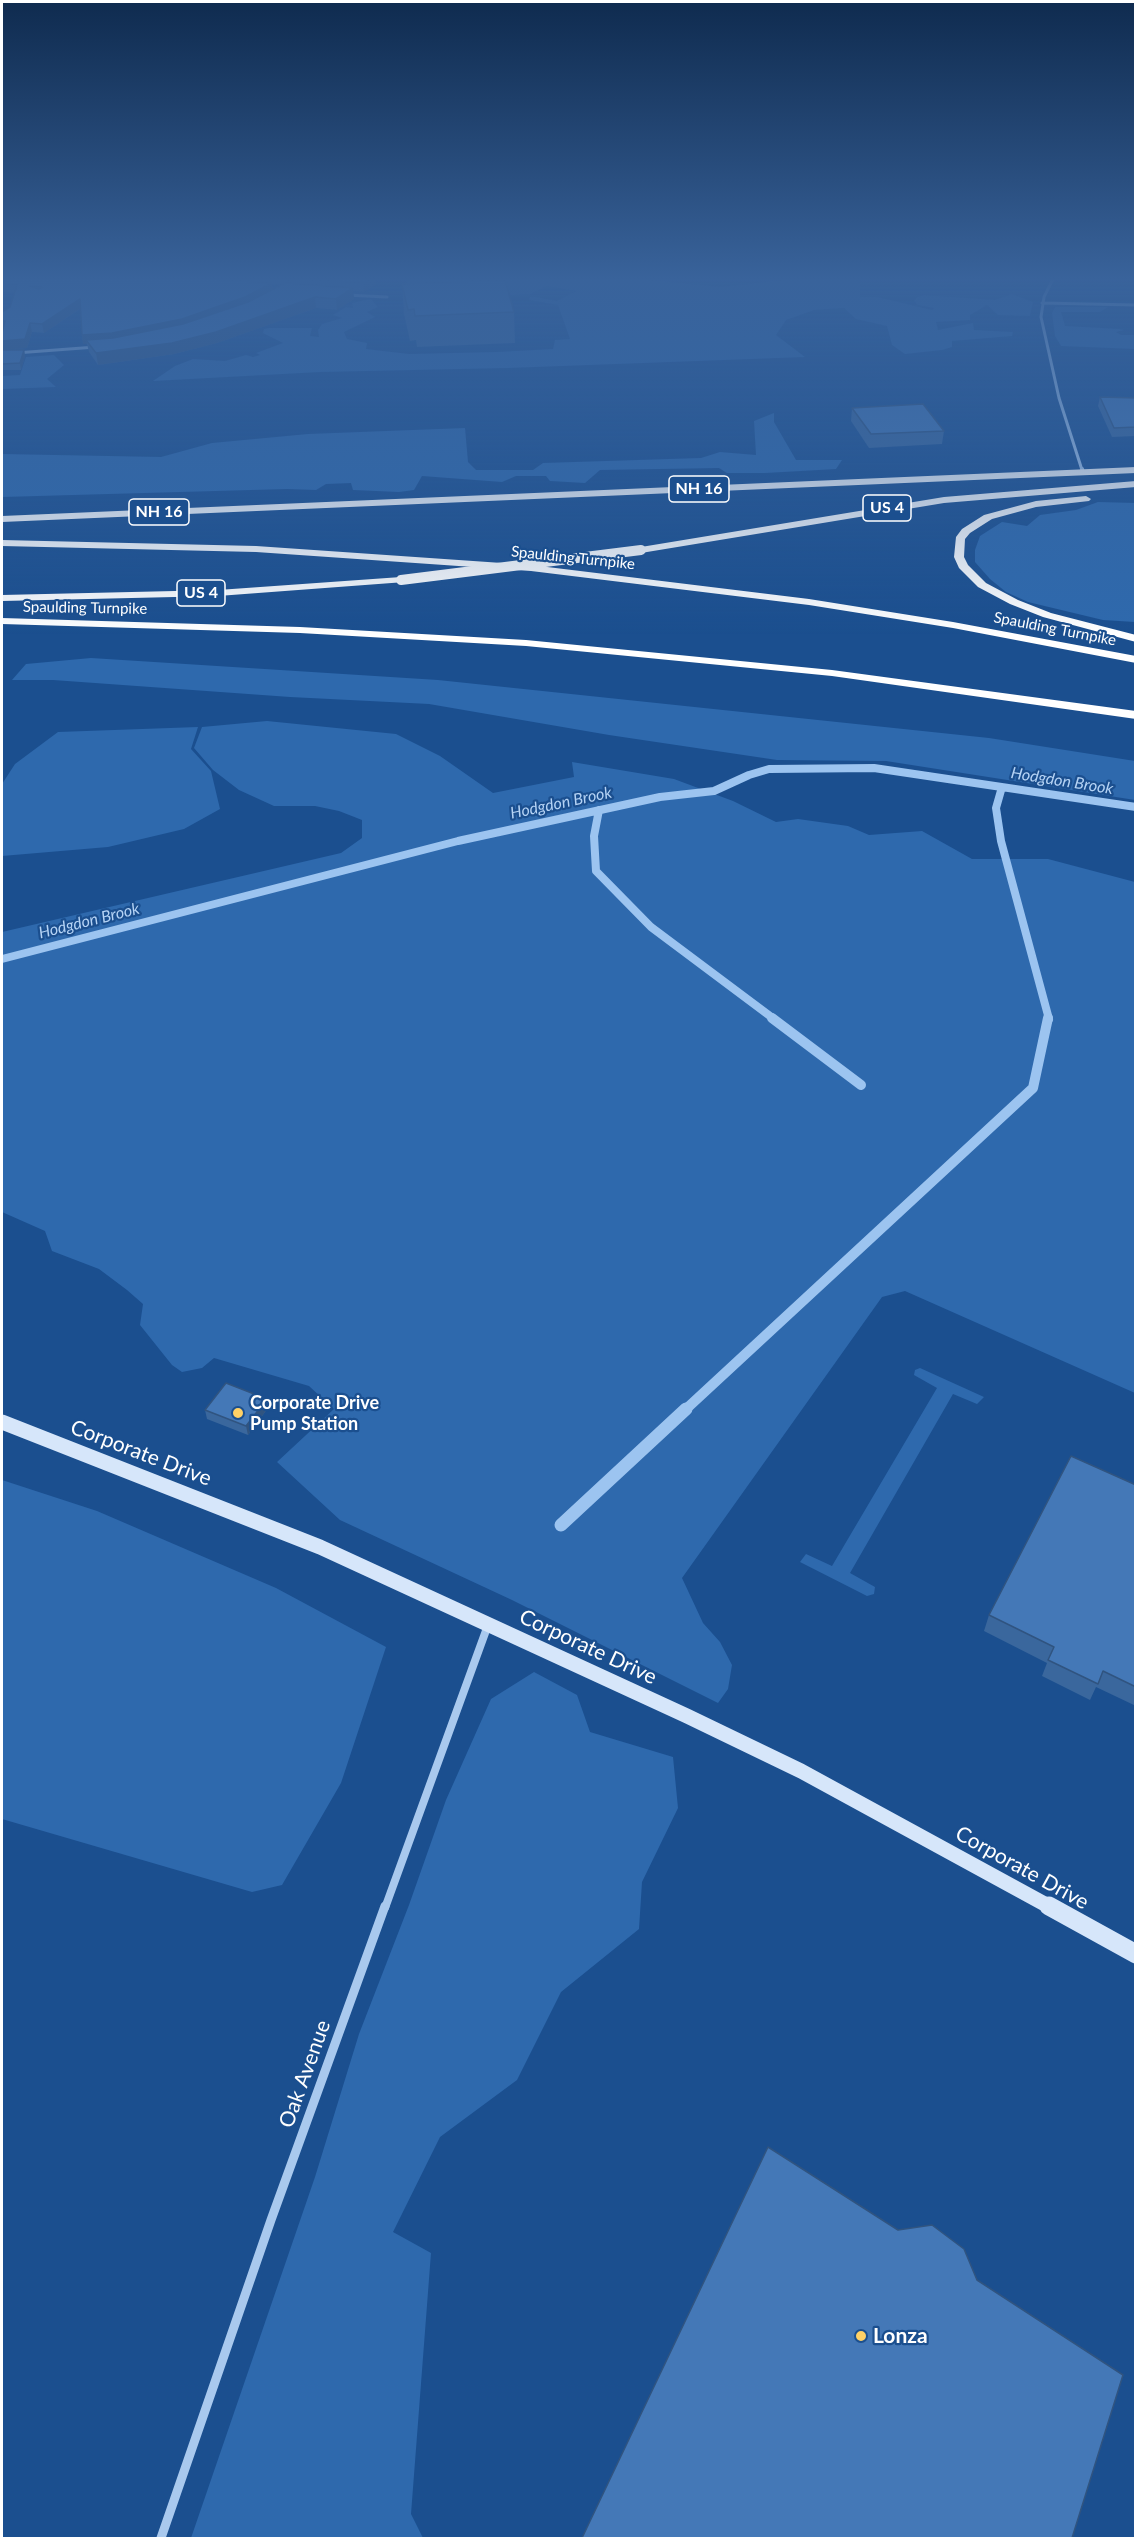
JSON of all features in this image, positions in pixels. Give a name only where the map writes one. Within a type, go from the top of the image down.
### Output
[{"type":"highway","name":"NH 16","points":[[2,519],[1136,470]]},
{"type":"highway","name":"US 4","points":[[2,598],[218,593],[401,580],[641,550],[944,500],[1136,484]]},
{"type":"highway","points":[[1136,495],[1056,502],[1002,512],[987,517],[966,531],[958,548],[963,566],[982,585],[997,594],[1047,615],[1136,639]]},
{"type":"highway","points":[[2,511],[316,506]]},
{"type":"highway","name":"Spaulding Turnpike","points":[[2,543],[245,548],[404,557],[553,570],[809,602],[953,625],[1136,660]]},
{"type":"highway","name":"Spaulding Turnpike","points":[[2,621],[300,630],[526,643],[832,673],[1136,715]]},
{"type":"street","points":[[1059,398],[1083,472]]},
{"type":"street","name":"Corporate Drive","points":[[2,1422],[320,1547],[488,1624],[801,1771],[1136,1954]]},
{"type":"street","name":"Oak Avenue","points":[[161,2538],[271,2220],[488,1624]]},
{"type":"shaded area","points":[[774,413],[774,422],[796,460],[842,460],[836,469],[765,473],[727,473],[719,468],[600,470],[585,483],[550,481],[546,476],[516,476],[502,482],[422,476],[414,490],[399,492],[353,490],[351,483],[326,484],[316,490],[2,497],[2,454],[161,457],[212,443],[308,434],[465,428],[468,462],[476,470],[533,470],[543,463],[701,458],[720,452],[756,455],[754,421]]},
{"type":"shaded area","points":[[1098,502],[1135,503],[1135,622],[1103,620],[1028,602],[1006,592],[975,562],[975,550],[980,536],[1002,522],[1027,526],[1040,515],[1076,510]]},
{"type":"shaded area","points":[[91,658],[438,680],[989,738],[1135,761],[1135,800],[886,761],[777,760],[609,735],[429,704],[290,697],[53,680],[12,680],[26,664]]},
{"type":"shaded area","points":[[267,721],[396,734],[440,756],[493,793],[574,777],[572,762],[674,779],[733,801],[776,822],[798,819],[848,826],[869,835],[922,831],[972,859],[1048,859],[1135,882],[1135,1393],[905,1291],[882,1297],[682,1578],[703,1623],[720,1642],[732,1665],[728,1689],[718,1703],[512,1600],[340,1520],[277,1462],[334,1409],[309,1386],[214,1358],[202,1368],[182,1372],[172,1365],[140,1325],[143,1304],[99,1269],[52,1251],[45,1231],[2,1212],[2,932],[341,853],[362,838],[362,820],[339,811],[315,806],[274,806],[239,790],[213,770],[194,748],[202,727]]},
{"type":"shaded area","points":[[198,727],[191,749],[211,771],[220,809],[184,829],[108,847],[2,856],[2,784],[15,764],[58,732]]},
{"type":"shaded area","points":[[920,1368],[984,1397],[977,1404],[953,1394],[850,1573],[875,1587],[874,1594],[867,1596],[800,1562],[806,1554],[832,1566],[937,1388],[914,1375],[915,1370]]},
{"type":"shaded area","points":[[2,1480],[97,1511],[276,1588],[386,1647],[341,1783],[282,1885],[252,1892],[2,1819]]},
{"type":"shaded area","points":[[534,1672],[577,1695],[590,1732],[673,1757],[678,1808],[642,1882],[639,1929],[561,1992],[517,2080],[440,2137],[393,2232],[431,2253],[411,2514],[423,2538],[191,2538],[315,2177],[359,2034],[409,1905],[446,1800],[491,1699]]},
{"type":"building","points":[[1100,398],[1136,398],[1136,427],[1114,428]]},
{"type":"building","points":[[923,404],[944,431],[871,434],[852,408]]},
{"type":"building","name":"Corporate Drive Pump Station","points":[[226,1383],[267,1399],[246,1426],[205,1410]]},
{"type":"building","points":[[1071,1456],[1136,1485],[1136,1687],[1103,1671],[1098,1684],[1048,1660],[1054,1647],[989,1615]]},
{"type":"building","name":"Lonza","points":[[768,2147],[898,2230],[932,2225],[964,2249],[977,2280],[1123,2375],[1072,2538],[582,2538]]},
{"type":"waterway","name":"Hodgdon Brook","points":[[599,810],[660,797],[714,791],[749,775],[769,769],[874,768],[1002,787]]},
{"type":"waterway","name":"Hodgdon Brook","points":[[1002,787],[1136,807]]},
{"type":"waterway","points":[[1002,787],[996,808],[1001,841],[1049,1019]]},
{"type":"waterway","name":"Hodgdon Brook","points":[[2,959],[458,841],[599,810]]},
{"type":"waterway","points":[[599,810],[594,836],[596,871],[651,927],[774,1019]]},
{"type":"waterway","points":[[772,1018],[861,1085]]},
{"type":"waterway","points":[[685,1410],[1033,1088],[1048,1018]]},
{"type":"waterway","points":[[561,1525],[686,1409]]},
{"type":"place","name":"Corporate Drive Pump Station","points":[[238,1413]]},
{"type":"place","name":"Lonza","points":[[861,2336]]}]
